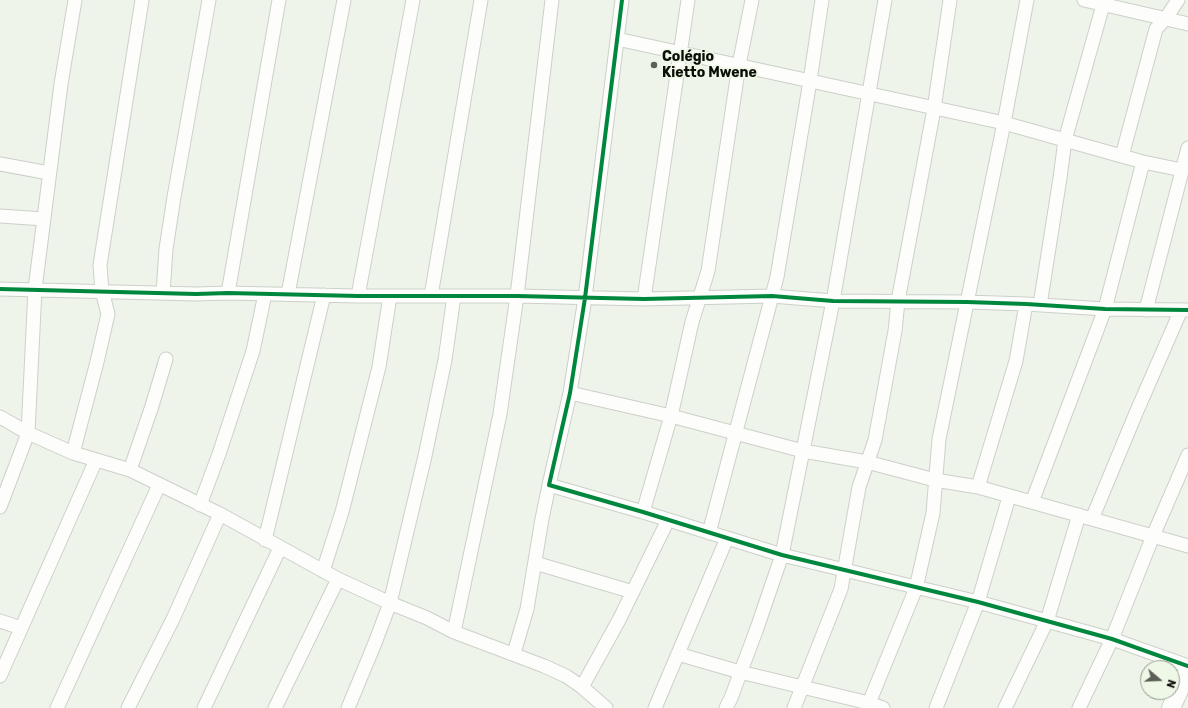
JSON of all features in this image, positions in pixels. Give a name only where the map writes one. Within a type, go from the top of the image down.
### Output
[{"type":"main road","points":[[1171,708],[1188,670]]},
{"type":"street","points":[[0,507],[28,433],[35,289],[61,84],[74,0]]},
{"type":"street","points":[[73,453],[108,314],[102,291],[100,265],[142,0]]},
{"type":"street","points":[[163,293],[166,249],[174,197],[209,0]]},
{"type":"street","points":[[228,293],[279,0]]},
{"type":"street","points":[[288,294],[344,0]]},
{"type":"street","points":[[358,296],[412,0]]},
{"type":"street","points":[[431,296],[481,0]]},
{"type":"street","points":[[454,632],[500,414],[517,296],[552,0]]},
{"type":"street","points":[[514,653],[528,609],[542,519],[570,393],[585,298],[622,0]]},
{"type":"street","points":[[644,299],[688,0]]},
{"type":"street","points":[[643,512],[671,416],[692,322],[708,271],[739,65],[752,0]]},
{"type":"street","points":[[709,533],[777,277],[810,82],[822,0]]},
{"type":"street","points":[[726,708],[756,631],[782,555],[833,301],[885,0]]},
{"type":"street","points":[[794,708],[841,589],[859,487],[876,432],[895,331],[898,301],[934,109],[950,0]]},
{"type":"street","points":[[868,706],[916,588],[933,513],[939,438],[1004,123],[1027,0]]},
{"type":"street","points":[[1084,0],[1110,4],[1188,24]]},
{"type":"street","points":[[1122,156],[1156,28],[1166,18],[1178,0]]},
{"type":"street","points":[[1040,305],[1065,140],[1110,4]]},
{"type":"street","points":[[617,39],[1004,123],[1143,162],[1182,170]]},
{"type":"street","points":[[1146,310],[1188,148]]},
{"type":"street","points":[[1032,502],[1105,309],[1143,162]]},
{"type":"street","points":[[0,164],[49,173]]},
{"type":"street","points":[[0,216],[44,219]]},
{"type":"street","points":[[0,289],[163,293],[358,296],[517,296],[644,299],[772,296],[833,301],[967,302],[1105,309],[1185,310],[1133,420],[1092,519]]},
{"type":"street","points":[[200,505],[220,454],[253,351],[265,294]]},
{"type":"street","points":[[266,540],[324,295]]},
{"type":"street","points":[[323,571],[342,512],[380,367],[390,296]]},
{"type":"street","points":[[348,708],[390,603],[443,367],[454,296]]},
{"type":"street","points":[[978,487],[1016,361],[1026,304]]},
{"type":"street","points":[[130,470],[166,359]]},
{"type":"street","points":[[570,393],[671,416],[803,451],[867,462],[935,480],[978,487],[1188,546]]},
{"type":"street","points":[[0,417],[28,433],[73,453],[130,470],[220,514],[338,579],[390,603],[427,618],[454,632],[514,653],[566,676],[582,687],[606,708]]},
{"type":"street","points":[[1079,708],[1112,639],[1153,536],[1188,455]]},
{"type":"street","points":[[0,676],[96,460]]},
{"type":"street","points":[[56,708],[160,485]]},
{"type":"street","points":[[549,485],[782,555],[978,602],[1112,639],[1188,666]]},
{"type":"street","points":[[936,708],[978,602],[1010,497]]},
{"type":"street","points":[[128,708],[173,619],[220,514]]},
{"type":"street","points":[[1004,708],[1047,621],[1079,515]]},
{"type":"street","points":[[582,687],[633,592],[668,520]]},
{"type":"street","points":[[655,708],[727,538]]},
{"type":"street","points":[[204,708],[280,548]]},
{"type":"street","points":[[535,563],[633,592]]},
{"type":"street","points":[[275,708],[338,579]]},
{"type":"street","points":[[0,621],[21,628]]},
{"type":"street","points":[[678,654],[868,706],[883,708]]},
{"type":"cycle path","points":[[622,0],[585,298],[570,393],[549,485],[782,555],[978,602],[1112,639],[1188,666]]},
{"type":"cycle path","points":[[0,289],[196,294],[517,296],[644,299],[772,296],[833,301],[967,302],[1105,309],[1188,310]]},
{"type":"place","name":"Colégio Kietto Mwene","points":[[654,65]]}]
